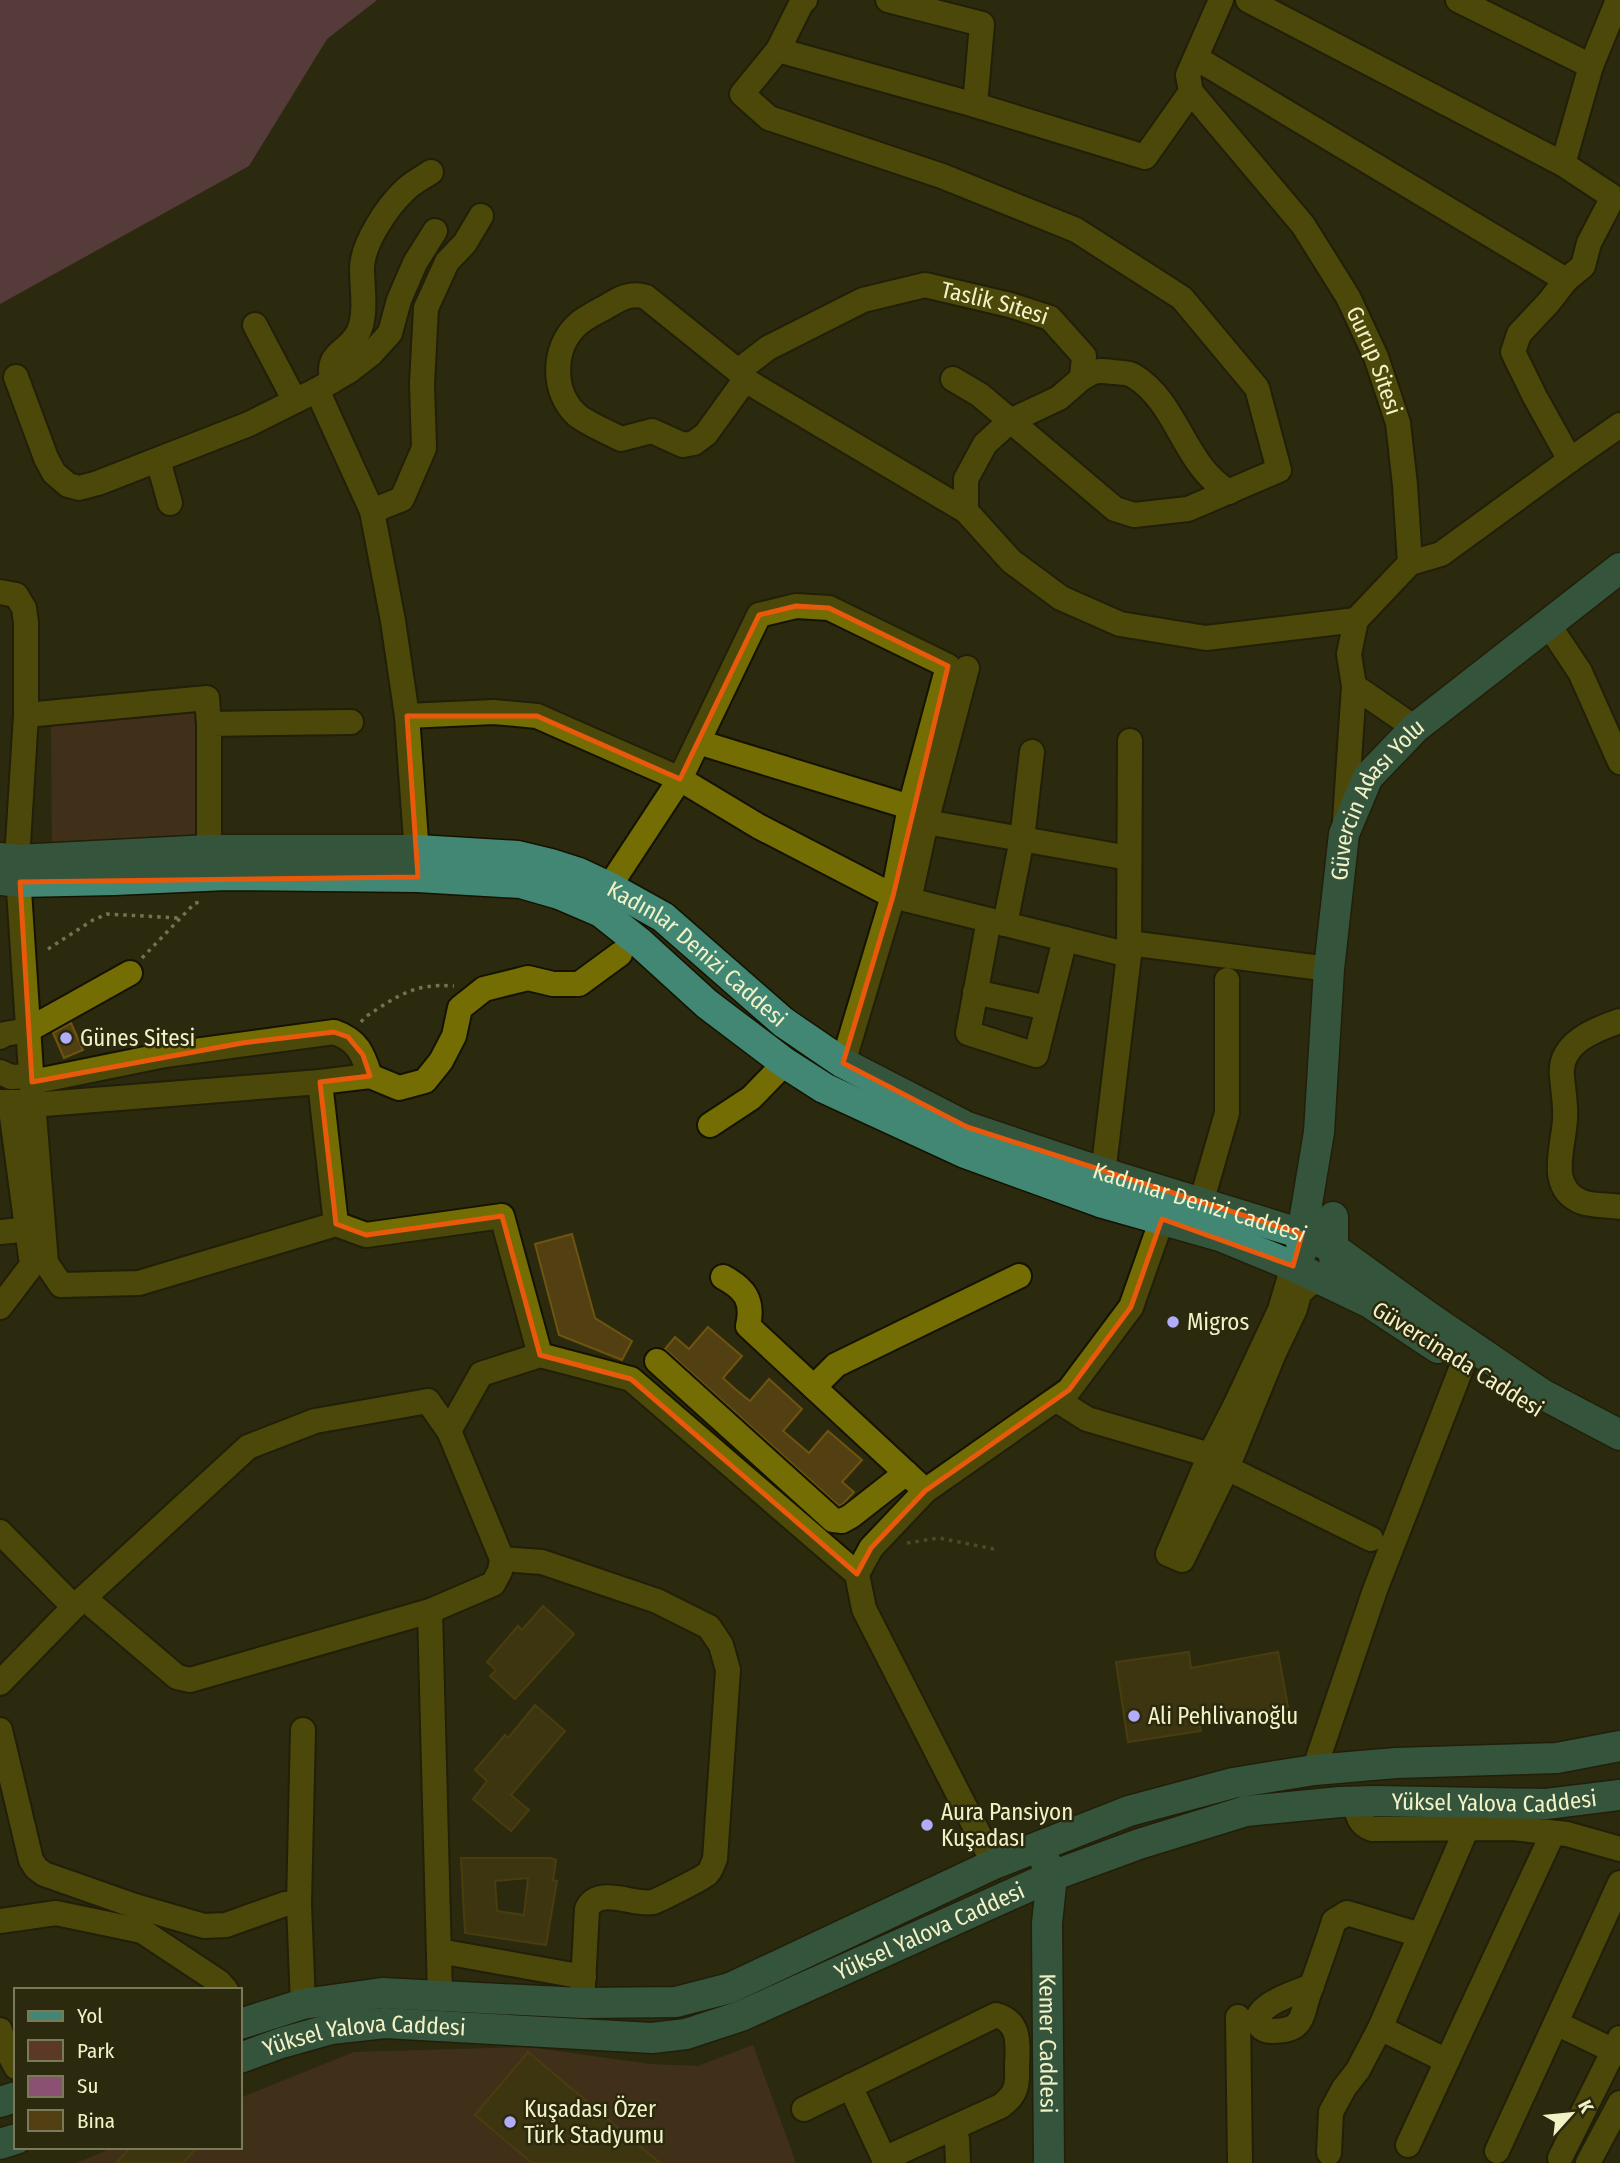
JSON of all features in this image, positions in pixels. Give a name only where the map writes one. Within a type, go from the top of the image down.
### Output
[{"type":"main road","name":"Güvercin Adası Yolu","points":[[1302,1234],[1320,1132],[1329,969],[1344,834],[1368,777],[1415,728],[1620,568]]},
{"type":"main road","name":"Kadınlar Denizi Caddesi","points":[[9,870],[209,850],[418,864],[521,883],[559,894],[601,912],[640,943],[706,1004],[785,1063],[824,1088],[965,1153],[1100,1202],[1220,1237],[1293,1266]]},
{"type":"main road","name":"Kadınlar Denizi Caddesi","points":[[9,870],[228,875],[518,856],[579,873],[663,917],[783,1022],[843,1063],[967,1127],[1104,1173],[1302,1234],[1333,1248],[1378,1281]]},
{"type":"main road","name":"Güvercin Adası Yolu","points":[[1320,1132],[1325,1183],[1333,1217],[1354,1254],[1378,1281]]},
{"type":"main road","points":[[1302,1234],[1301,1252],[1306,1266],[1321,1280],[1331,1275],[1336,1262],[1333,1217]]},
{"type":"main road","points":[[1293,1266],[1302,1234]]},
{"type":"main road","name":"Güvercinada Caddesi","points":[[1293,1266],[1370,1303],[1463,1364],[1620,1458]]},
{"type":"main road","name":"Güvercinada Caddesi","points":[[1378,1281],[1542,1394],[1620,1435]]},
{"type":"main road","name":"Yüksel Yalova Caddesi","points":[[244,2017],[303,2004],[382,1993],[440,1995],[583,1990],[676,2002],[730,1988],[995,1864],[1129,1811],[1233,1783],[1314,1770],[1396,1763],[1556,1758],[1620,1746]]},
{"type":"main road","points":[[1351,1768],[1576,1772],[1620,1761]]},
{"type":"main road","points":[[1365,1801],[1405,1789],[1570,1787],[1620,1776]]},
{"type":"main road","name":"Yüksel Yalova Caddesi","points":[[242,2057],[331,2029],[385,2023],[652,2038],[686,2034],[741,2016],[1052,1876],[1139,1844],[1246,1811],[1365,1801],[1546,1804],[1620,1795]]},
{"type":"main road","points":[[1038,1847],[1052,1876]]},
{"type":"main road","points":[[995,1864],[1012,1894],[1047,1923]]},
{"type":"main road","name":"Kemer Caddesi","points":[[1049,2163],[1047,1923],[1052,1876]]},
{"type":"street","points":[[805,0],[778,50],[742,94],[769,118],[942,176],[1076,230],[1182,298],[1258,388],[1279,470],[1188,509],[1134,515],[1115,509],[980,395],[953,379]]},
{"type":"street","points":[[888,0],[982,24],[975,105]]},
{"type":"street","points":[[778,50],[975,105],[1145,157],[1191,92],[1188,75],[1222,0]]},
{"type":"street","points":[[1248,0],[1563,164],[1616,196],[1589,243],[1583,266],[1566,280],[1519,334],[1513,352],[1570,460]]},
{"type":"street","points":[[1458,0],[1591,66]]},
{"type":"street","points":[[1563,164],[1591,66],[1618,0]]},
{"type":"street","points":[[1196,58],[1566,280]]},
{"type":"street","name":"Gurup Sitesi","points":[[1191,92],[1303,225],[1348,297],[1365,333],[1398,423],[1410,563]]},
{"type":"street","points":[[315,391],[330,368],[333,358],[358,333],[361,323],[362,265],[368,243],[386,212],[405,190],[431,172]]},
{"type":"street","points":[[372,511],[402,499],[424,449],[422,384],[426,308],[447,262],[465,243],[481,216]]},
{"type":"street","points":[[16,377],[49,466],[68,485],[79,488],[97,483],[248,424],[315,391],[371,354],[390,333],[399,300],[415,263],[435,231]]},
{"type":"street","name":"Taslik Sitesi","points":[[741,376],[768,348],[863,300],[925,285],[1010,305],[1050,318],[1084,356],[1082,378]]},
{"type":"street","points":[[741,376],[706,434],[695,443],[683,445],[652,431],[621,439],[578,416],[564,398],[558,369],[564,343],[579,322],[622,297],[646,297],[741,376],[966,511],[1011,561],[1061,598],[1120,624],[1206,638],[1356,620]]},
{"type":"street","points":[[255,325],[315,391],[372,511],[393,621],[407,716],[418,864]]},
{"type":"street","points":[[966,511],[966,479],[985,444],[1010,421],[1059,398],[1096,370],[1132,374],[1164,403],[1188,446],[1216,484],[1229,492]]},
{"type":"street","points":[[1344,834],[1354,686],[1349,654],[1356,620],[1410,563],[1441,554],[1620,425]]},
{"type":"street","points":[[158,460],[170,503]]},
{"type":"street","points":[[0,592],[16,596],[24,608],[26,623],[26,715],[9,870],[28,1030],[21,1093],[19,1165],[46,1263],[61,1285],[139,1283],[336,1224],[366,1235],[502,1216],[540,1355]]},
{"type":"street","points":[[609,887],[680,779],[759,615],[796,606],[830,608],[948,666],[901,898],[843,1063]]},
{"type":"street","points":[[1548,624],[1580,672],[1620,762]]},
{"type":"street","points":[[918,815],[967,668]]},
{"type":"street","points":[[1354,686],[1415,728]]},
{"type":"street","points":[[26,715],[207,698],[209,850]]},
{"type":"street","points":[[407,716],[494,712],[537,716],[680,779],[758,826],[901,898],[1065,939],[1129,949],[1329,969]]},
{"type":"street","points":[[209,724],[351,722]]},
{"type":"street","points":[[1100,1202],[1129,949],[1130,741]]},
{"type":"street","points":[[698,742],[918,815],[1022,839],[1129,858]]},
{"type":"street","points":[[1032,752],[1022,839],[975,992],[968,1033],[1036,1055],[1065,939]]},
{"type":"street","points":[[0,1072],[11,1077],[21,1093],[44,1104],[370,1076],[398,1088],[425,1081],[441,1061],[454,1036],[460,1008],[484,989],[528,978],[553,984],[579,984],[620,954]]},
{"type":"street","points":[[0,1037],[28,1030],[130,973]]},
{"type":"street","points":[[1201,1203],[1227,1113],[1227,979]]},
{"type":"street","points":[[975,992],[1047,1008]]},
{"type":"street","points":[[1620,1021],[1586,1034],[1566,1057],[1561,1073],[1566,1100],[1559,1161],[1563,1182],[1575,1197],[1583,1202],[1620,1207]]},
{"type":"street","points":[[21,1093],[165,1055],[334,1032],[348,1037],[363,1055],[370,1076]]},
{"type":"street","points":[[710,1125],[751,1098],[785,1063]]},
{"type":"street","points":[[320,1082],[336,1224]]},
{"type":"street","points":[[857,1574],[871,1548],[926,1491],[1069,1390],[1131,1307],[1163,1219]]},
{"type":"street","points":[[0,1232],[36,1229]]},
{"type":"street","points":[[0,1307],[32,1265],[36,1229]]},
{"type":"street","points":[[1218,1461],[1235,1406],[1280,1310],[1293,1266]]},
{"type":"street","points":[[814,1387],[835,1365],[1019,1276]]},
{"type":"street","points":[[723,1277],[736,1284],[745,1295],[750,1310],[748,1326],[926,1491]]},
{"type":"street","points":[[1218,1461],[1274,1353],[1295,1309],[1299,1294],[1308,1285],[1321,1280]]},
{"type":"street","points":[[449,1431],[481,1374],[540,1355],[631,1379],[857,1574],[864,1609],[995,1864]]},
{"type":"street","points":[[657,1361],[833,1520],[847,1519],[906,1473]]},
{"type":"street","points":[[1314,1770],[1375,1590],[1463,1364]]},
{"type":"street","points":[[1057,1400],[1087,1419],[1218,1461],[1371,1539]]},
{"type":"street","points":[[0,1532],[79,1602],[177,1677],[190,1680],[430,1611],[494,1584],[502,1559],[449,1431],[428,1401],[316,1420],[248,1447],[79,1602],[0,1683]]},
{"type":"street","points":[[439,1951],[583,1990],[587,1909],[593,1900],[602,1897],[653,1902],[708,1874],[715,1859],[728,1670],[721,1644],[709,1627],[657,1601],[542,1562],[502,1559]]},
{"type":"street","points":[[430,1611],[440,1995]]},
{"type":"street","points":[[0,1730],[31,1860],[44,1874],[135,1906],[204,1926],[226,1925],[285,1904],[299,1904]]},
{"type":"street","points":[[303,1730],[299,1904],[303,2004]]},
{"type":"street","points":[[1365,1801],[1361,1823],[1371,1829],[1512,1828],[1567,1834],[1620,1849]]},
{"type":"street","points":[[1329,2153],[1331,2112],[1358,2070],[1380,2028],[1467,1828]]},
{"type":"street","points":[[1408,2145],[1553,1833]]},
{"type":"street","points":[[1497,2151],[1620,1883]]},
{"type":"street","points":[[0,1921],[56,1913],[142,1931],[224,1988]]},
{"type":"street","points":[[1312,1986],[1334,1921],[1347,1913],[1420,1935]]},
{"type":"street","points":[[804,2109],[850,2086],[996,2015],[1010,2021],[1018,2038],[1017,2082],[1014,2092],[1001,2106],[885,2161],[850,2086]]},
{"type":"street","points":[[1238,2017],[1240,2163]]},
{"type":"street","points":[[1556,2023],[1617,2044],[1560,2158]]},
{"type":"street","points":[[1380,2028],[1447,2061]]},
{"type":"street","points":[[1018,2038],[1030,2032],[1048,2031]]},
{"type":"street","points":[[1,2042],[14,2064]]},
{"type":"street","points":[[1588,2163],[1620,2103]]},
{"type":"street","points":[[953,2128],[957,2139],[958,2163]]},
{"type":"path","points":[[130,973],[178,918],[195,903],[208,901]]},
{"type":"path","points":[[48,949],[107,914],[178,918]]},
{"type":"path","points":[[348,1037],[365,1017],[406,991],[434,984],[484,989]]},
{"type":"path","points":[[906,1543],[939,1538],[994,1549]]},
{"type":"highlighted area","points":[[796,606],[829,608],[948,666],[893,896],[843,1063],[967,1127],[1302,1234],[1293,1266],[1162,1219],[1131,1307],[1069,1390],[925,1491],[871,1548],[857,1574],[631,1379],[540,1355],[502,1216],[366,1235],[336,1224],[320,1082],[370,1076],[363,1055],[348,1037],[334,1032],[242,1043],[32,1082],[20,882],[418,877],[407,716],[537,716],[680,779],[759,615]]},
{"type":"green space","points":[[194,707],[201,841],[52,847],[51,719]]},
{"type":"green space","name":"Kuşadası Özer Türk Stadyumu","points":[[753,2045],[796,2163],[76,2163],[110,2149],[242,2149],[242,2097],[354,2052],[529,2047],[650,2064],[698,2066]]},
{"type":"water","points":[[0,0],[377,0],[327,39],[249,166],[0,304]]},
{"type":"building","name":"Günes Sitesi","points":[[71,1023],[83,1050],[64,1058],[53,1033]]},
{"type":"building","points":[[572,1234],[595,1318],[632,1341],[622,1360],[559,1335],[535,1244]]},
{"type":"building","points":[[708,1327],[742,1356],[723,1378],[735,1389],[750,1401],[769,1379],[802,1409],[783,1431],[809,1453],[828,1431],[862,1460],[842,1482],[854,1492],[843,1504],[839,1506],[665,1349],[675,1337],[689,1349]]},
{"type":"building","points":[[543,1606],[574,1634],[515,1699],[490,1676],[496,1670],[487,1662],[518,1626],[522,1630]]},
{"type":"building","points":[[1189,1652],[1191,1668],[1278,1652],[1288,1707],[1199,1723],[1201,1731],[1128,1742],[1116,1662]]},
{"type":"building","points":[[535,1705],[565,1731],[511,1795],[529,1810],[511,1831],[473,1799],[487,1781],[475,1770],[505,1735],[508,1738]]},
{"type":"building","points":[[461,1858],[556,1860],[553,1880],[557,1881],[546,1945],[465,1933]],"holes":[[[528,1878],[524,1915],[497,1911],[495,1881]]]},
{"type":"building","points":[[528,2052],[660,2163],[532,2163],[475,2115]]},
{"type":"building","points":[[129,2149],[195,2149],[183,2163],[116,2163]]},
{"type":"place","name":"Günes Sitesi","points":[[66,1038]]},
{"type":"place","name":"Migros","points":[[1173,1322]]},
{"type":"place","name":"Ali Pehlivanoğlu","points":[[1134,1716]]},
{"type":"place","name":"Aura Pansiyon Kuşadası","points":[[927,1825]]},
{"type":"place","name":"Kuşadası Özer Türk Stadyumu","points":[[510,2122]]}]
